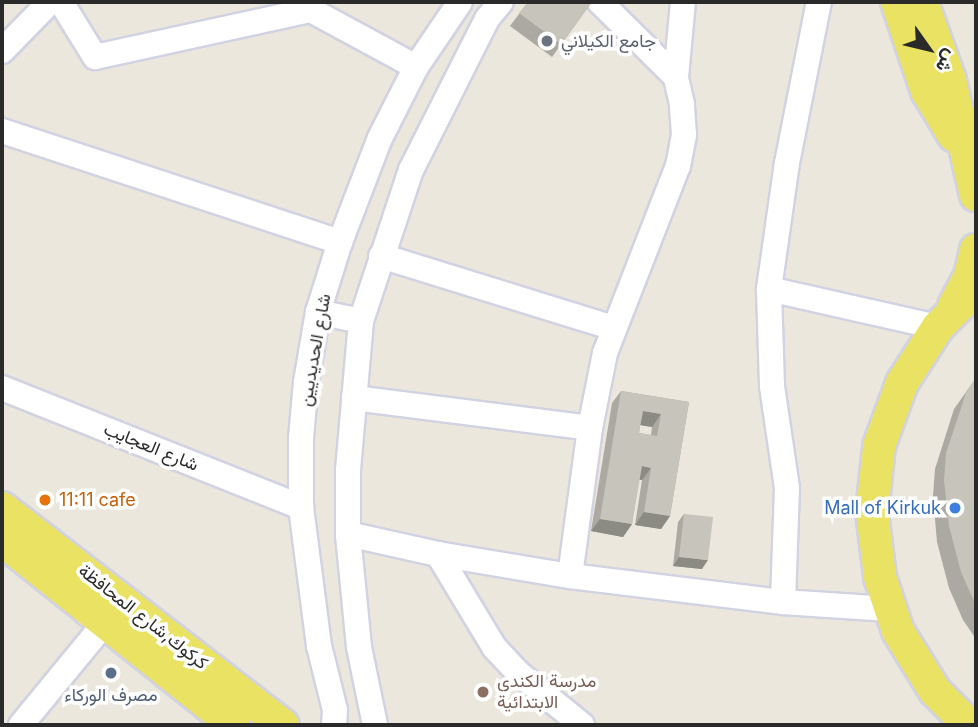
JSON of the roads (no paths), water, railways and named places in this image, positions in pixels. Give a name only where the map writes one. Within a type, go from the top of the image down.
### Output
[{"type":"main road","points":[[897,2],[927,91],[972,179]]},
{"type":"main road","points":[[922,2],[950,80],[972,179],[976,221]]},
{"type":"main road","points":[[969,725],[951,709],[921,672],[889,609],[874,545],[874,478],[886,424],[902,383],[961,296],[976,250]]},
{"type":"main road","points":[[942,323],[976,289]]},
{"type":"main road","name":"كركوك,شارع المحافظة","points":[[5,518],[104,624],[234,725]]},
{"type":"main road","name":"كركوك,شارع المحافظة","points":[[5,518],[284,725]]},
{"type":"street","points":[[2,51],[50,2]]},
{"type":"street","points":[[61,2],[95,57],[303,6],[416,67]]},
{"type":"street","points":[[375,725],[359,647],[348,534],[348,470],[361,321],[411,170],[494,10],[461,2]]},
{"type":"street","name":"شارع الحديديين","points":[[334,725],[335,710],[319,646],[301,507],[302,427],[318,312],[340,242],[380,138],[416,67],[461,2]]},
{"type":"street","points":[[600,2],[677,77]]},
{"type":"street","points":[[570,576],[590,428],[605,353],[678,166],[684,119],[677,77],[684,2]]},
{"type":"street","points":[[783,601],[787,488],[772,386],[769,289],[787,163],[819,2]]},
{"type":"street","points":[[2,131],[340,242]]},
{"type":"street","points":[[381,256],[614,328]]},
{"type":"street","points":[[769,289],[942,323]]},
{"type":"street","points":[[318,312],[361,321]]},
{"type":"street","name":"شارع العجايب","points":[[2,388],[301,507]]},
{"type":"street","points":[[354,398],[590,428]]},
{"type":"street","points":[[348,534],[438,554],[570,576],[783,601],[889,609]]},
{"type":"street","points":[[438,554],[494,647],[517,672],[582,725]]},
{"type":"street","points":[[2,556],[104,624],[21,725]]},
{"type":"street","points":[[319,646],[359,647]]},
{"type":"place","name":"جامع الكيلاني","points":[[547,41]]},
{"type":"place","name":"11:11 cafe","points":[[45,500]]},
{"type":"place","name":"Mall of Kirkuk","points":[[955,508]]},
{"type":"place","name":"مصرف الوركاء","points":[[111,673]]},
{"type":"place","name":"مدرسة الكندي الابتدائية","points":[[483,692]]}]
